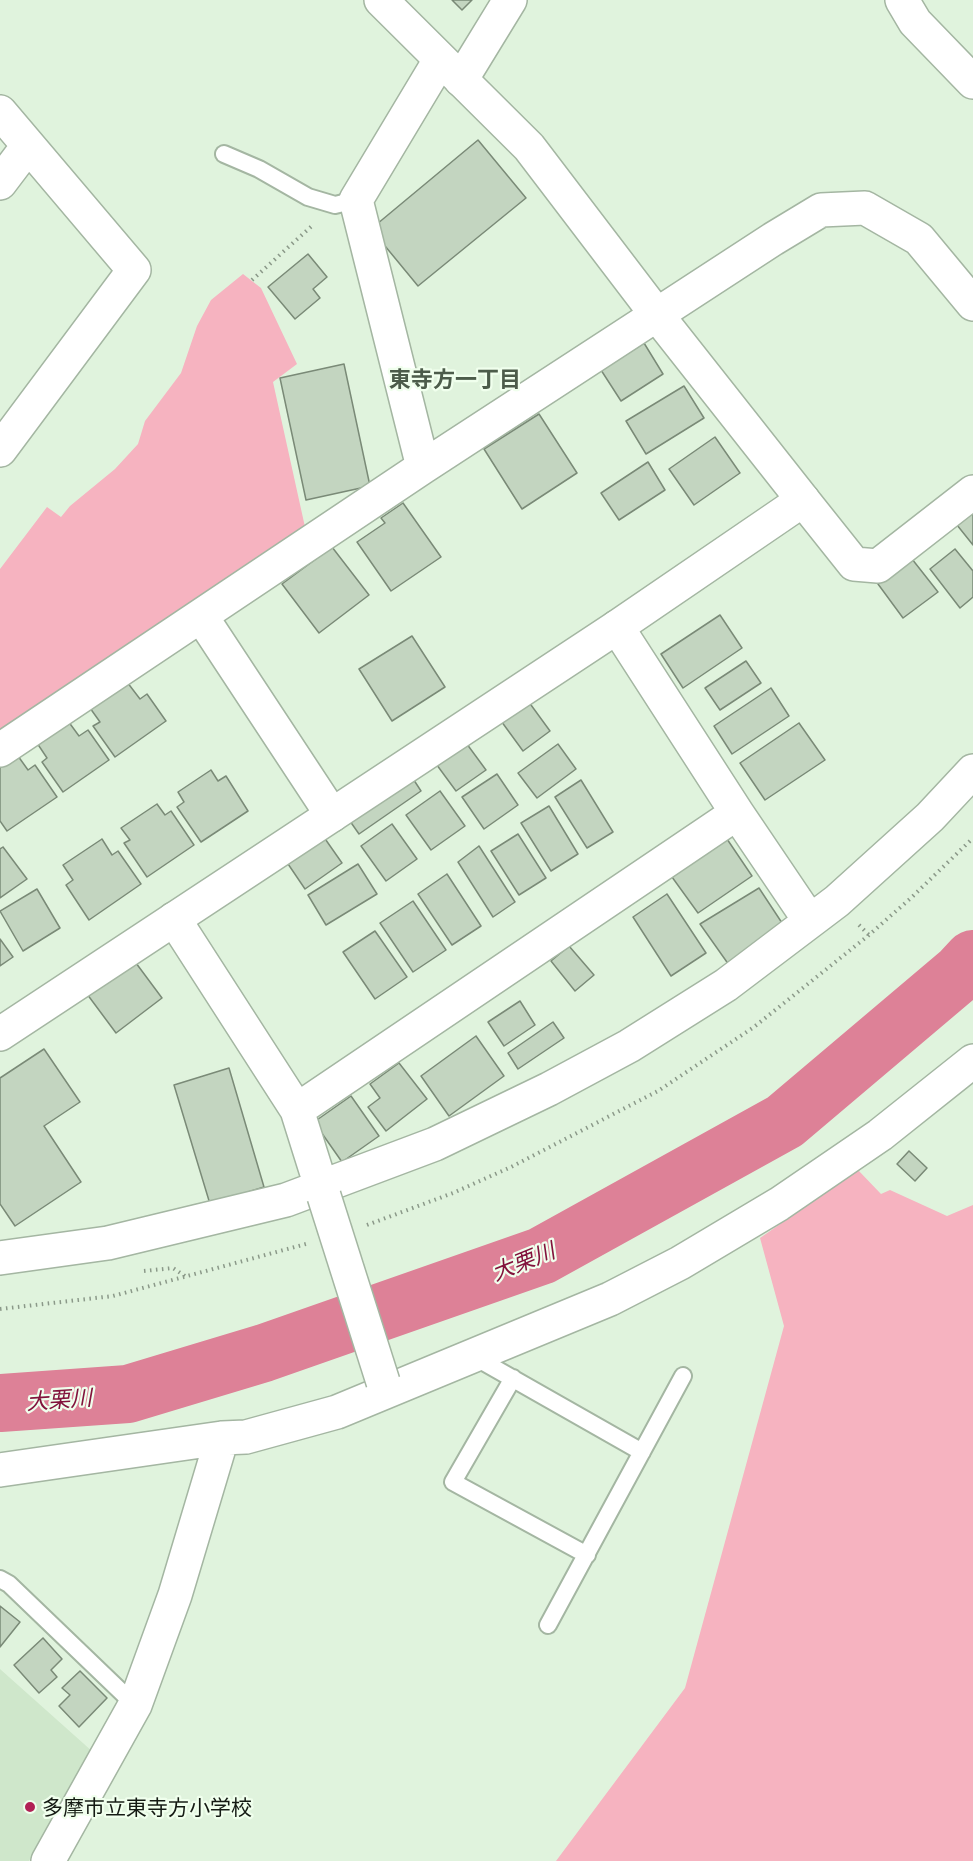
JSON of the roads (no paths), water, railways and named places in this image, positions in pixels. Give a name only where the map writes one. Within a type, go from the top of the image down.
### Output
[{"type":"street","points":[[381,0],[529,147],[657,315],[854,564],[878,566],[973,492]]},
{"type":"street","points":[[423,467],[346,202],[510,0]]},
{"type":"street","points":[[902,0],[915,22],[973,82]]},
{"type":"street","points":[[0,112],[134,270],[0,450]]},
{"type":"street","points":[[0,183],[28,146]]},
{"type":"street","points":[[0,750],[423,467],[821,210],[865,208],[918,239],[973,304]]},
{"type":"street","points":[[0,1034],[617,627],[803,500]]},
{"type":"street","points":[[201,616],[333,815]]},
{"type":"street","points":[[617,627],[810,921]]},
{"type":"street","points":[[0,1258],[108,1243],[322,1192],[435,1144],[549,1089],[629,1046],[726,985],[837,901],[930,817],[973,771]]},
{"type":"street","points":[[297,1110],[737,813]]},
{"type":"street","points":[[174,919],[297,1110],[385,1386]]},
{"type":"street","points":[[0,1470],[222,1438],[246,1437],[337,1412],[385,1386],[472,1356],[610,1299],[713,1244],[832,1169],[973,1061]]},
{"type":"street","points":[[48,1861],[135,1705],[175,1595],[222,1438]]},
{"type":"lane","points":[[224,154],[259,169],[308,197],[346,202]]},
{"type":"lane","points":[[472,1356],[642,1452]]},
{"type":"lane","points":[[548,1625],[683,1376]]},
{"type":"lane","points":[[513,1378],[453,1482],[587,1555]]},
{"type":"lane","points":[[0,1579],[9,1584],[135,1705]]},
{"type":"waterway","name":"大栗川","points":[[0,1403],[128,1394],[264,1353],[541,1256],[785,1121],[960,973],[973,959]]},
{"type":"place","name":"多摩市立東寺方小学校","points":[[30,1807]]},
{"type":"district","name":"東寺方一丁目","points":[[455,379]]}]
